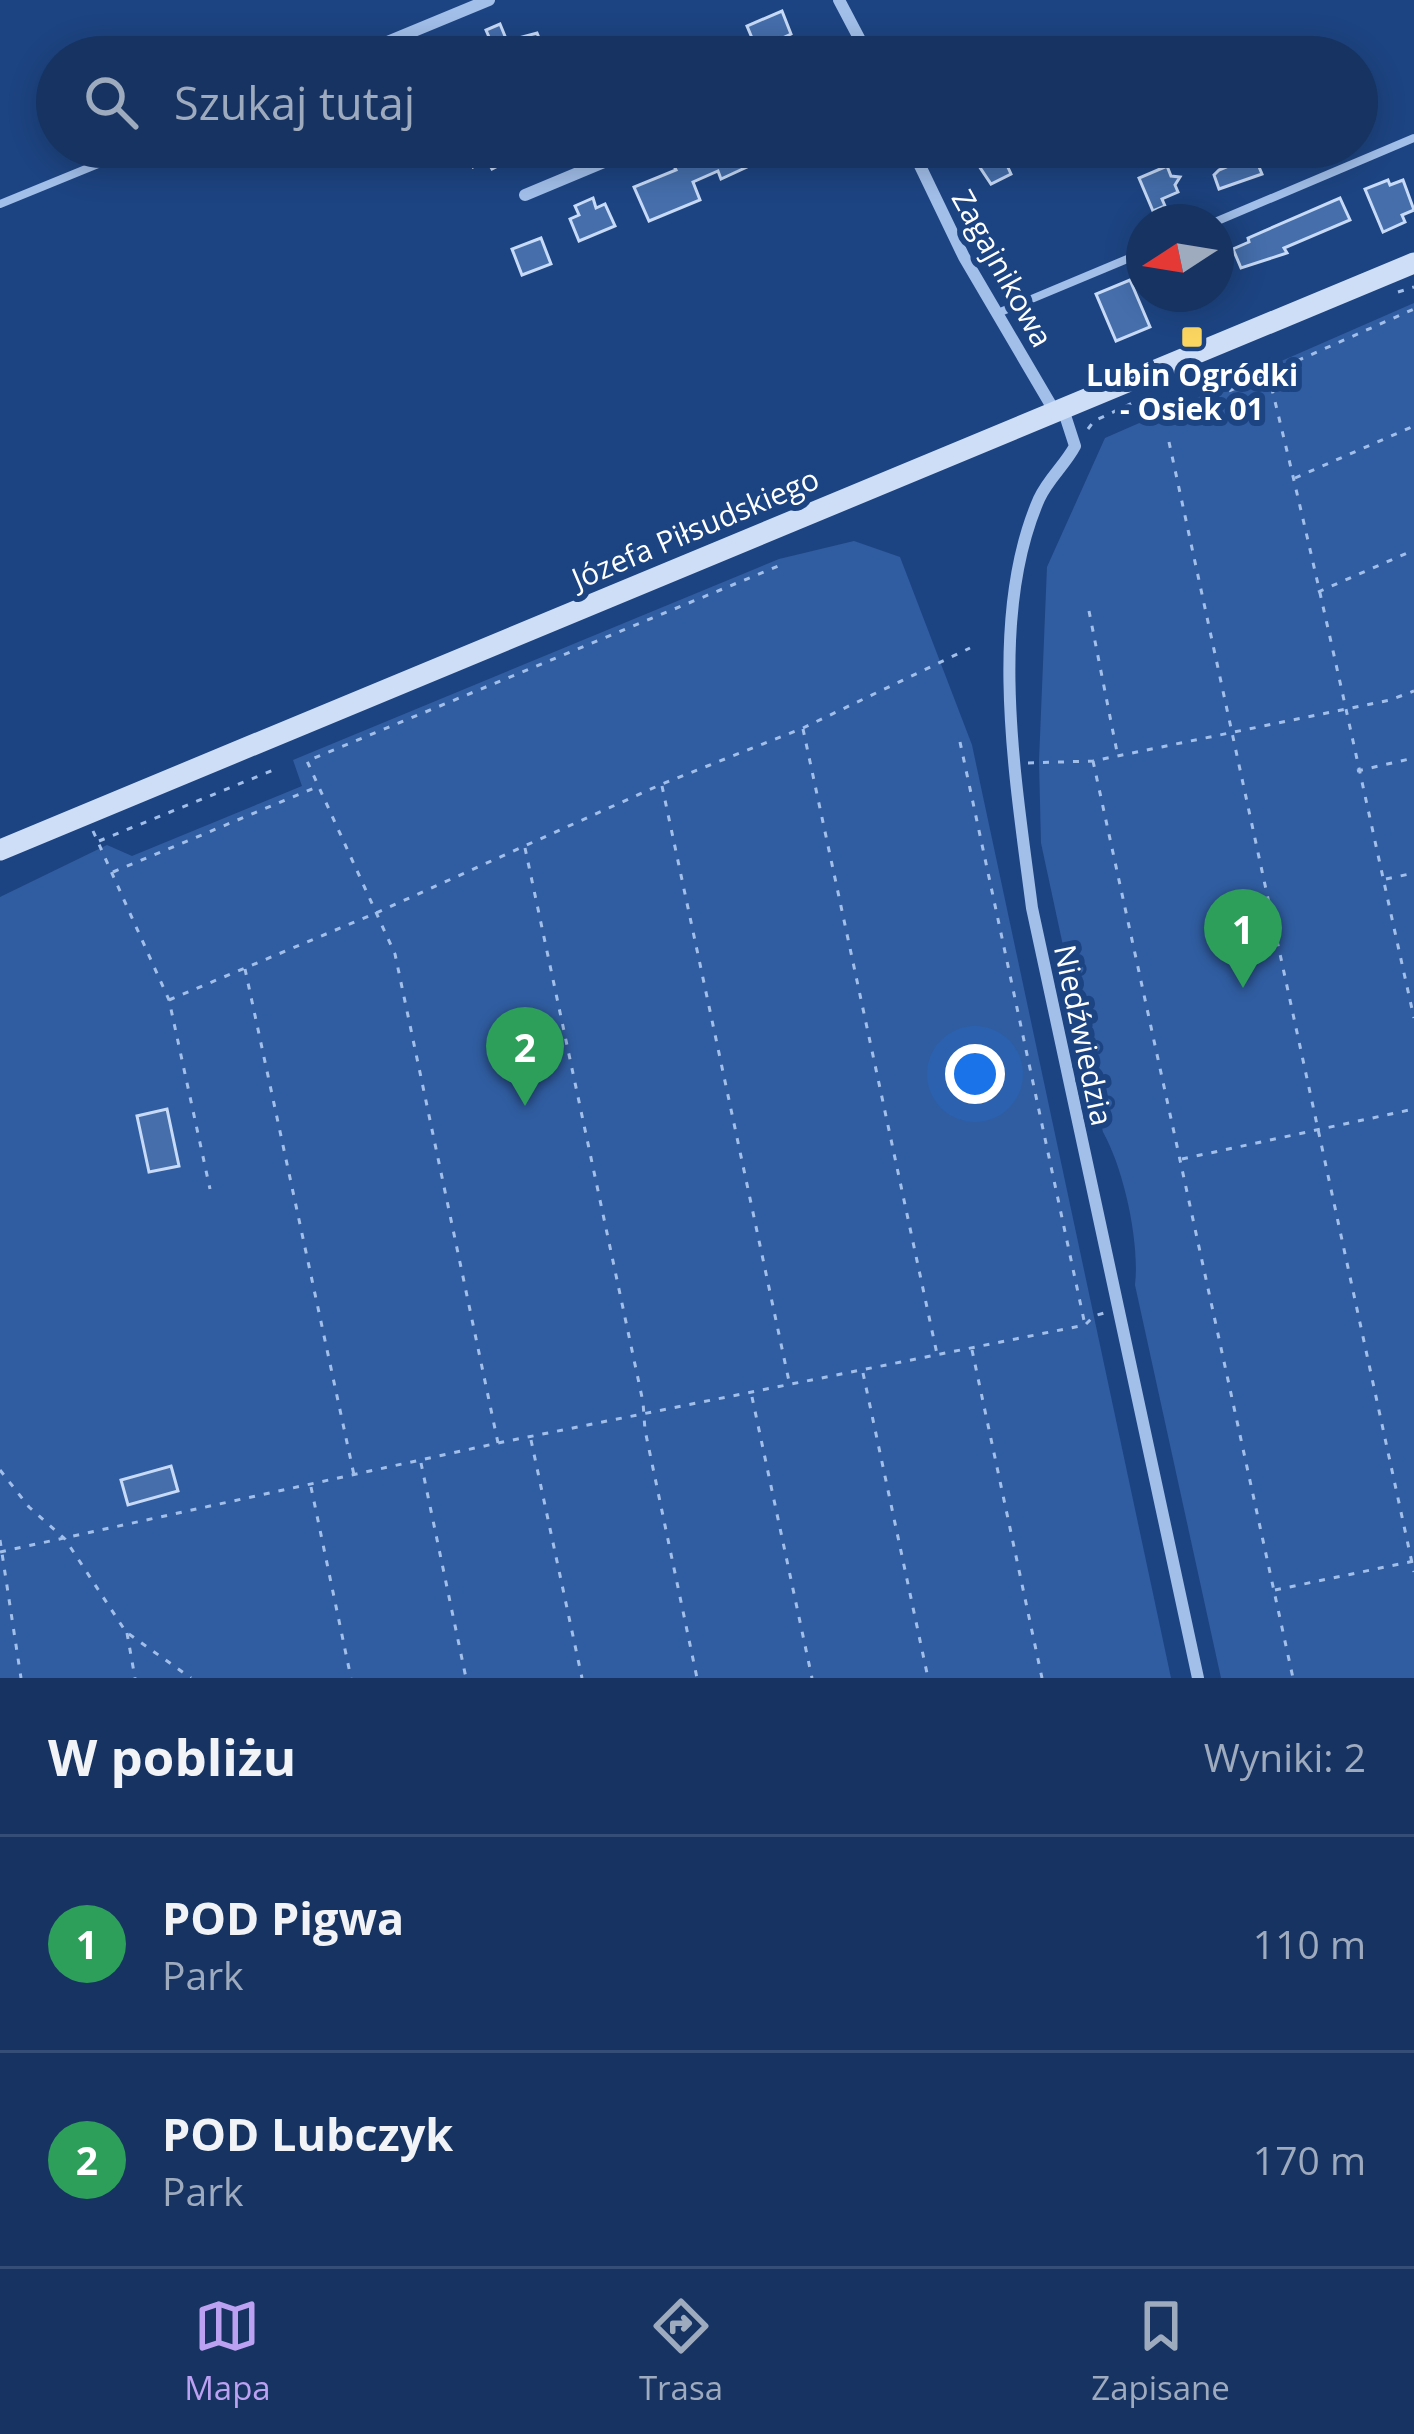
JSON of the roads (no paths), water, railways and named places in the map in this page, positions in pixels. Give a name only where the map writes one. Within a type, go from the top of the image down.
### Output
[{"type":"street","points":[[402,36],[489,0]]},
{"type":"street","points":[[838,0],[855,36]]},
{"type":"street","points":[[525,195],[590,168]]},
{"type":"street","name":"Zagajnikowa","points":[[921,168],[964,257],[1059,410]]},
{"type":"street","name":"Józefa Piłsudskiego","points":[[0,850],[1414,263]]},
{"type":"street","name":"Niedźwiedzia","points":[[1059,410],[1075,446],[1040,496],[1022,551],[1012,622],[1012,700],[1022,835],[1032,908],[1198,1678]]},
{"type":"lane","points":[[1378,153],[1414,138]]},
{"type":"lane","points":[[0,205],[89,168]]},
{"type":"lane","points":[[1234,214],[1343,168]]},
{"type":"lane","points":[[998,314],[1126,260]]},
{"type":"place","name":"Lubin Ogródki - Osiek 01","points":[[1192,337]]},
{"type":"place","name":"POD Pigwa","points":[[1243,988]]},
{"type":"place","name":"POD Lubczyk","points":[[525,1106]]}]
